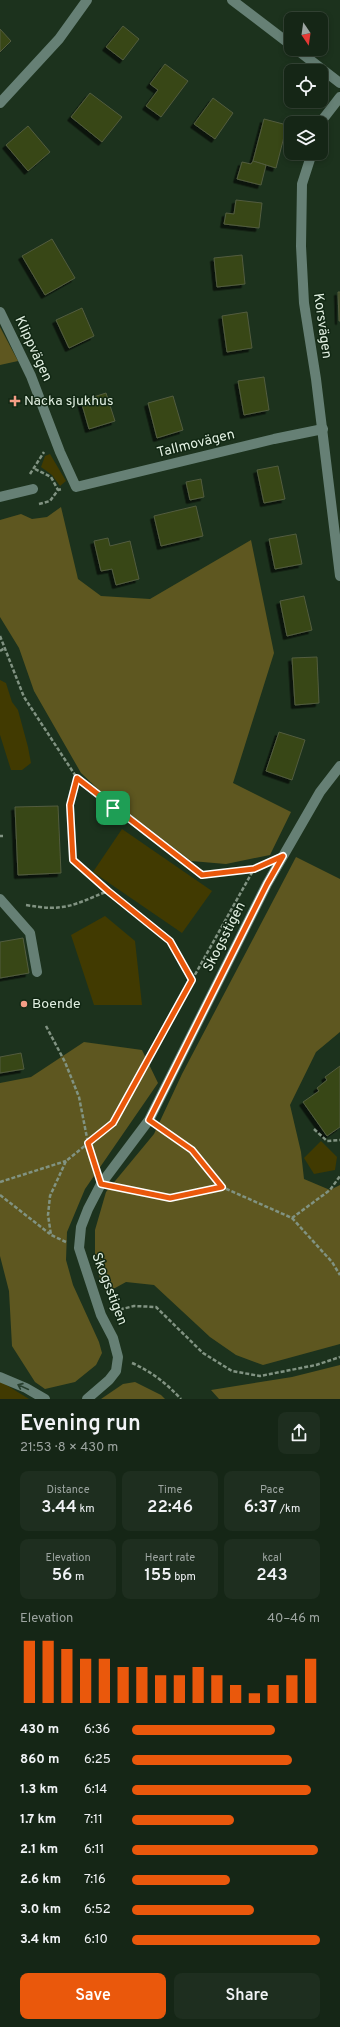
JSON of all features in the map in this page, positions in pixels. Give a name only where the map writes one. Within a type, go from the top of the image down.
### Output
[{"type":"street","points":[[0,103],[59,39],[87,0]]},
{"type":"street","points":[[232,0],[284,40]]},
{"type":"street","points":[[305,56],[340,83]]},
{"type":"street","points":[[325,116],[340,97]]},
{"type":"street","name":"Korsvägen","points":[[310,160],[302,184],[301,246],[304,304],[323,429],[340,576]]},
{"type":"street","name":"Klippvägen","points":[[0,312],[31,376],[60,452],[76,487]]},
{"type":"street","name":"Tallmovägen","points":[[76,487],[274,439],[323,429]]},
{"type":"street","points":[[0,497],[33,489]]},
{"type":"street","name":"Skogsstigen","points":[[118,1357],[113,1338],[101,1315],[79,1248],[81,1227],[101,1184],[149,1120],[267,884],[320,792],[340,766]]},
{"type":"street","points":[[0,899],[30,933],[37,972]]},
{"type":"street","points":[[87,1399],[109,1380],[116,1371],[118,1357]]},
{"type":"street","points":[[0,1377],[26,1388],[45,1399]]},
{"type":"path","points":[[35,469],[51,477],[58,490]]},
{"type":"path","points":[[0,636],[24,697],[77,778],[202,875],[254,869],[283,856]]},
{"type":"path","points":[[0,651],[5,648]]},
{"type":"path","points":[[77,778],[70,805],[73,860],[108,891],[170,941],[192,980]]},
{"type":"path","points":[[0,1182],[66,1161],[113,1123],[254,869]]},
{"type":"path","points":[[31,906],[52,909],[67,908],[108,891]]},
{"type":"path","points":[[46,1026],[65,1062],[79,1097],[88,1143],[101,1184],[170,1198],[222,1187]]},
{"type":"path","points":[[149,1120],[192,1150],[222,1187],[292,1218],[332,1262],[340,1275]]},
{"type":"path","points":[[314,1129],[327,1141],[340,1140]]},
{"type":"path","points":[[51,1235],[48,1215],[50,1196],[66,1161]]},
{"type":"path","points":[[292,1218],[330,1190],[340,1176]]},
{"type":"path","points":[[0,1195],[51,1235],[69,1244]]},
{"type":"path","points":[[101,1315],[134,1306],[156,1307],[203,1353],[232,1371],[260,1376],[316,1365],[340,1357]]},
{"type":"path","points":[[118,1357],[149,1371],[167,1384],[181,1399]]},
{"type":"shaded area","points":[[0,327],[18,361],[0,365]]},
{"type":"shaded area","points":[[50,454],[66,481],[60,486],[52,475],[41,467],[45,456]]},
{"type":"shaded area","points":[[61,507],[78,579],[101,596],[150,599],[251,540],[274,653],[233,783],[291,812],[270,855],[226,864],[191,861],[100,791],[81,773],[34,691],[19,648],[0,617],[0,520],[21,514],[32,519],[47,517]]},
{"type":"shaded area","points":[[0,680],[6,683],[12,702],[18,710],[28,747],[31,763],[22,770],[11,770],[0,735]]},
{"type":"shaded area","points":[[122,829],[212,891],[182,933],[93,872]]},
{"type":"shaded area","points":[[296,857],[340,879],[340,1032],[316,1052],[290,1105],[301,1152],[304,1179],[330,1190],[340,1185],[340,1344],[263,1365],[236,1355],[210,1337],[154,1285],[126,1282],[106,1293],[95,1265],[95,1230],[106,1192],[154,1134],[182,1074]]},
{"type":"shaded area","points":[[105,916],[135,941],[142,1005],[94,1005],[71,935]]},
{"type":"shaded area","points":[[84,1042],[142,1050],[158,1083],[85,1189],[67,1232],[66,1260],[73,1285],[99,1342],[102,1353],[96,1365],[75,1382],[45,1389],[35,1382],[12,1346],[9,1291],[0,1256],[0,1083],[31,1077]]},
{"type":"shaded area","points":[[321,1141],[337,1157],[335,1170],[314,1174],[304,1158]]},
{"type":"shaded area","points":[[340,1365],[340,1399],[219,1399],[211,1390],[292,1377]]},
{"type":"shaded area","points":[[0,1381],[29,1399],[0,1399]]},
{"type":"shaded area","points":[[135,1382],[161,1395],[165,1399],[101,1399],[123,1384]]},
{"type":"building","points":[[123,26],[139,39],[123,60],[106,47]]},
{"type":"building","points":[[0,29],[11,41],[0,52]]},
{"type":"building","points":[[165,64],[188,81],[161,117],[146,106],[158,90],[150,84]]},
{"type":"building","points":[[90,93],[122,117],[102,142],[71,117]]},
{"type":"building","points":[[213,98],[233,113],[215,139],[194,124]]},
{"type":"building","points":[[264,119],[284,124],[284,137],[276,168],[253,161]]},
{"type":"building","points":[[28,126],[50,152],[28,171],[6,145]]},
{"type":"building","points":[[253,161],[266,165],[261,185],[237,179],[242,162],[251,164]]},
{"type":"building","points":[[236,200],[262,203],[259,228],[224,224],[226,213],[234,214]]},
{"type":"building","points":[[52,239],[75,278],[45,295],[22,256]]},
{"type":"building","points":[[242,255],[245,284],[217,287],[214,258]]},
{"type":"building","points":[[338,292],[340,292],[340,321],[339,321]]},
{"type":"building","points":[[82,308],[94,336],[69,348],[56,320]]},
{"type":"building","points":[[247,312],[252,348],[227,352],[222,316]]},
{"type":"building","points":[[264,377],[269,410],[244,415],[238,381]]},
{"type":"building","points":[[106,393],[115,421],[89,429],[81,401]]},
{"type":"building","points":[[173,396],[183,430],[157,438],[148,403]]},
{"type":"building","points":[[278,466],[285,499],[264,503],[257,470]]},
{"type":"building","points":[[201,479],[204,497],[190,500],[186,482]]},
{"type":"building","points":[[196,506],[203,536],[161,546],[154,516]]},
{"type":"building","points":[[296,534],[302,564],[275,569],[269,539]]},
{"type":"building","points":[[108,538],[110,546],[130,541],[139,579],[116,585],[112,569],[101,571],[94,541]]},
{"type":"building","points":[[304,596],[312,630],[287,636],[280,601]]},
{"type":"building","points":[[317,657],[319,703],[295,705],[292,658]]},
{"type":"building","points":[[279,732],[305,740],[292,780],[266,771]]},
{"type":"building","points":[[58,806],[61,873],[18,875],[15,807]]},
{"type":"building","points":[[23,938],[29,973],[0,978],[0,942]]},
{"type":"building","points":[[21,1053],[24,1069],[0,1073],[0,1057]]},
{"type":"building","points":[[340,1066],[340,1127],[327,1136],[303,1102],[319,1091],[317,1088],[327,1080],[325,1077]]},
{"type":"place","name":"Nacka sjukhus","points":[[15,401]]},
{"type":"place","name":"Boende","points":[[24,1004]]},
{"type":"route","points":[[77,778],[113,808],[202,875],[254,869],[283,856],[267,884],[149,1120],[192,1150],[222,1187],[170,1198],[101,1184],[88,1143],[113,1123],[192,980],[170,941],[85,872],[73,860],[70,805],[77,778]]}]
